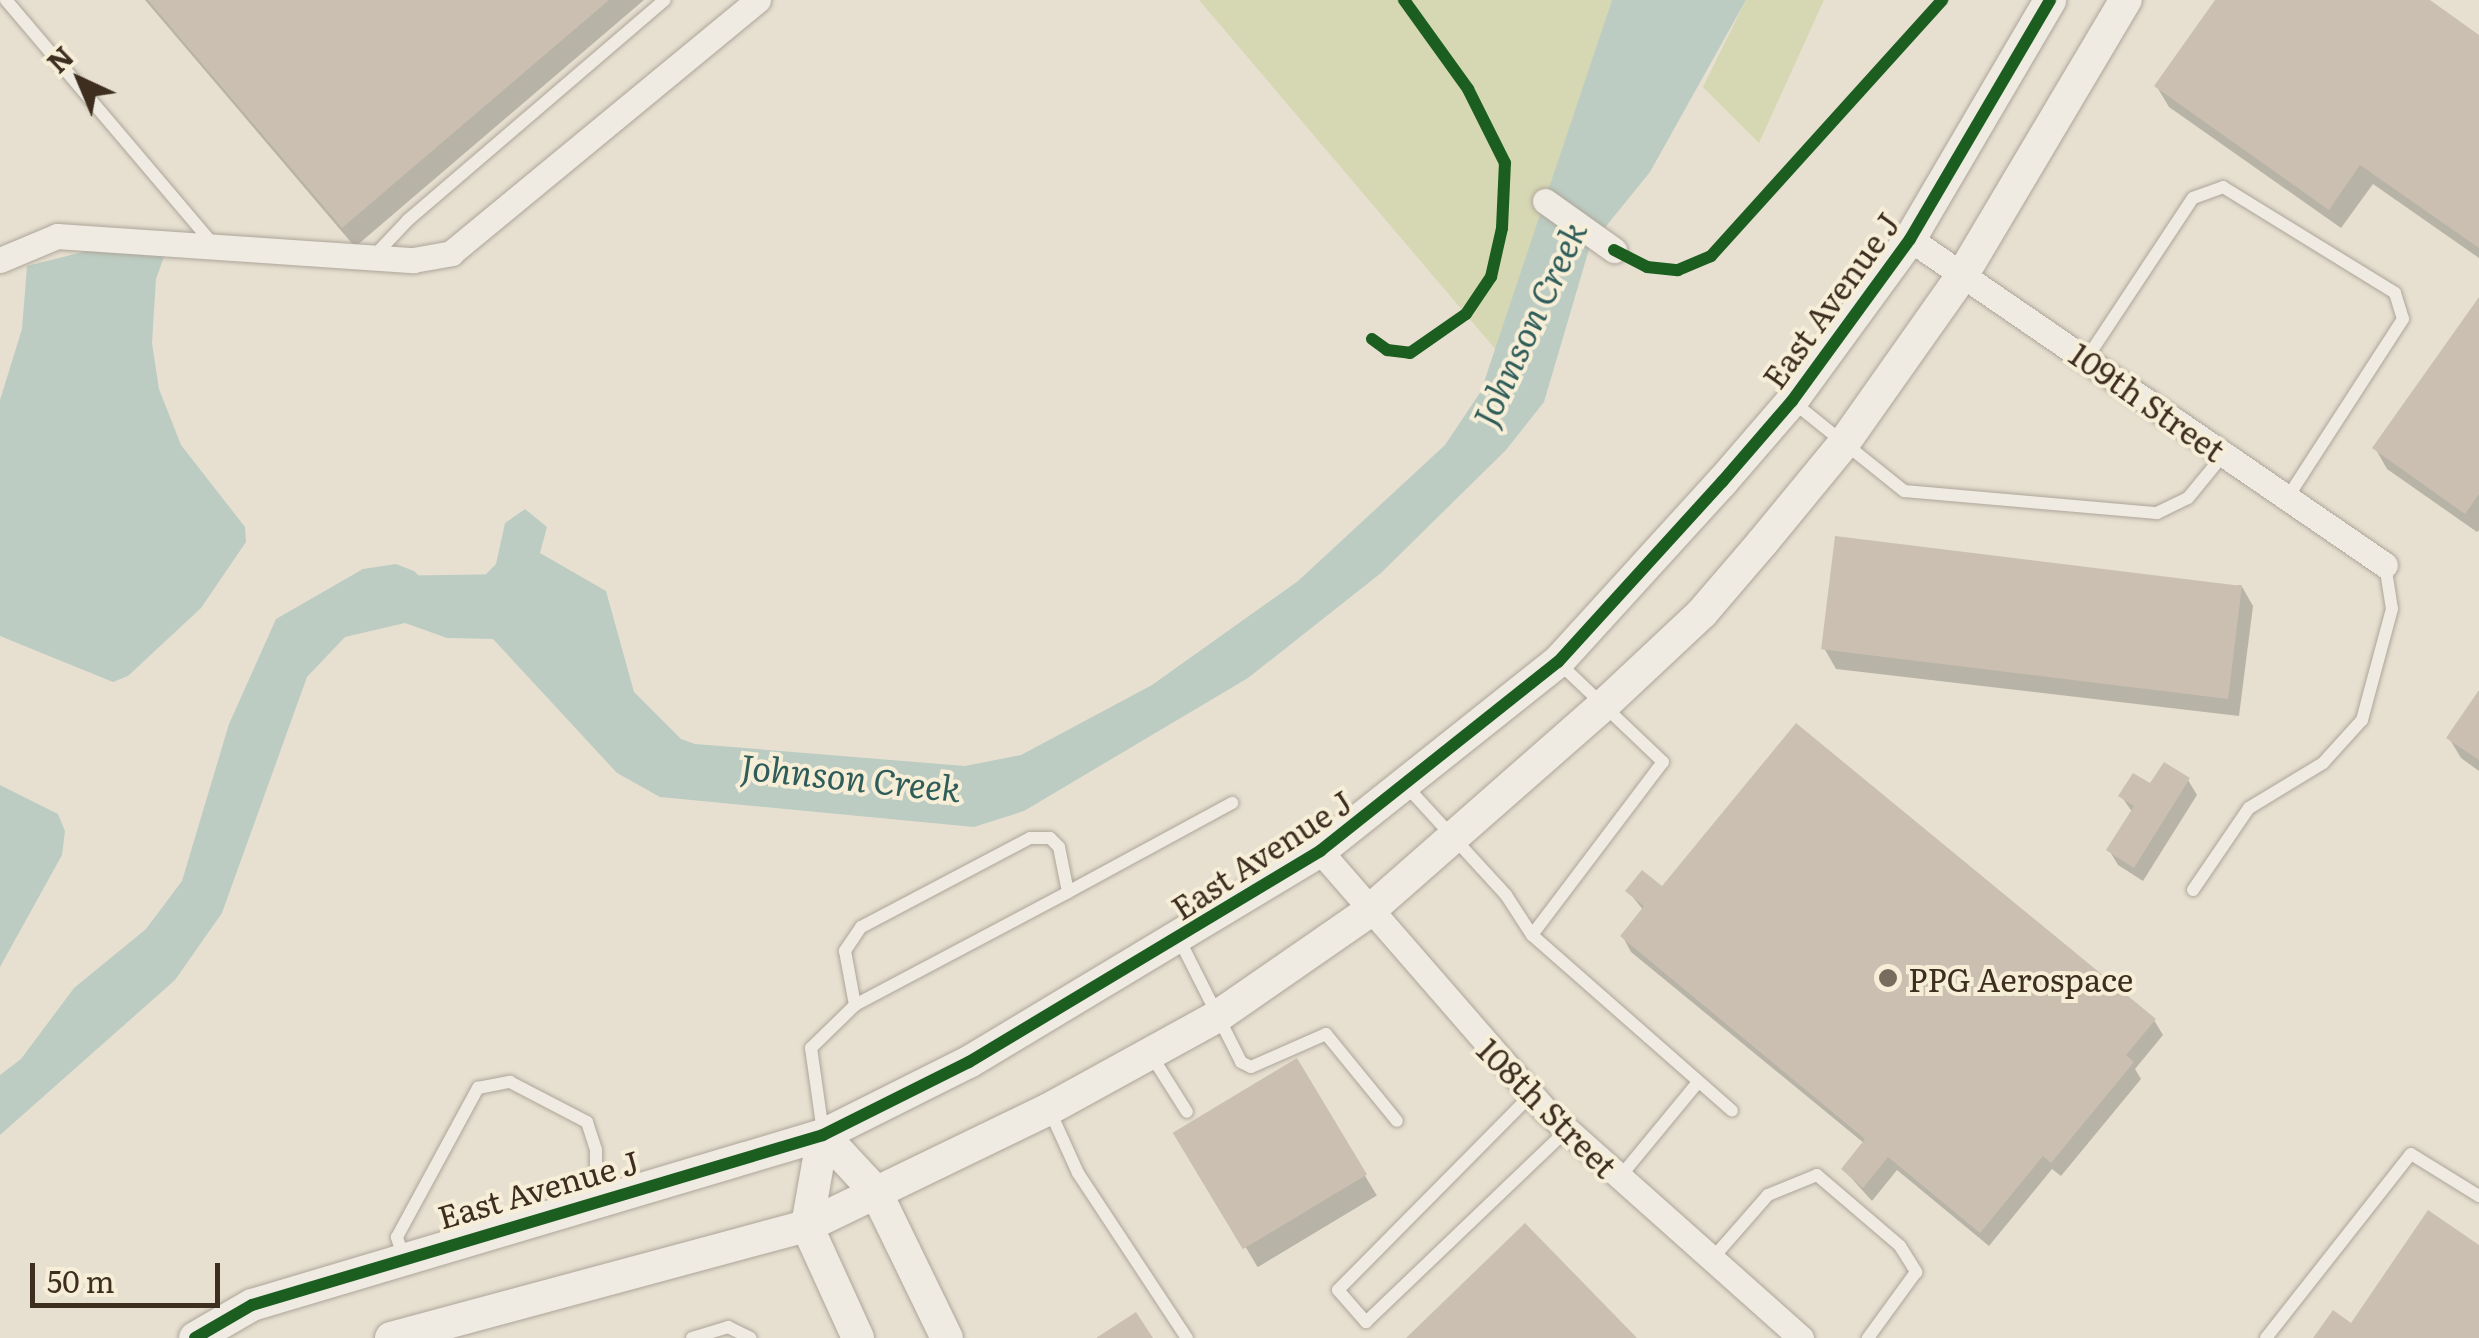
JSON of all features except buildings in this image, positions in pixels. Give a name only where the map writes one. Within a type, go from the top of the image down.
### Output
[{"type":"street","points":[[0,260],[57,236],[413,260],[470,242],[758,0]]},
{"type":"street","name":"East Avenue J","points":[[195,1338],[252,1305],[403,1256],[823,1135],[969,1062],[1180,941],[1320,852],[1408,788],[1558,662],[1792,401],[1910,240],[2050,0]]},
{"type":"street","points":[[391,1338],[807,1226],[1049,1109],[1218,1016],[1368,912],[1604,705],[1702,613],[1844,442],[1963,274],[2126,0]]},
{"type":"street","points":[[1545,201],[1614,250]]},
{"type":"street","name":"109th Street","points":[[1910,240],[2385,565]]},
{"type":"street","name":"108th Street","points":[[1320,852],[1368,912],[1531,1095],[1712,1259],[1787,1333]]},
{"type":"street","points":[[823,1135],[876,1192],[946,1338]]},
{"type":"street","points":[[823,1135],[807,1226],[858,1338]]},
{"type":"lane","points":[[6,0],[214,245]]},
{"type":"lane","points":[[374,257],[408,220],[664,0]]},
{"type":"lane","points":[[2087,358],[2193,198],[2223,187],[2395,293],[2403,320],[2288,498]]},
{"type":"lane","points":[[1792,401],[1904,491],[2157,513],[2188,498],[2224,454]]},
{"type":"lane","points":[[2193,890],[2248,808],[2323,763],[2362,720],[2392,609],[2385,565]]},
{"type":"lane","points":[[1532,935],[1663,762],[1558,662]]},
{"type":"lane","points":[[1408,788],[1506,894],[1532,935],[1732,1111]]},
{"type":"lane","points":[[823,1135],[811,1048],[855,1006],[1232,802]]},
{"type":"lane","points":[[855,1006],[848,938],[878,918],[1030,838],[1050,838],[1059,847],[1068,892]]},
{"type":"lane","points":[[1180,941],[1241,1062],[1251,1067],[1326,1034],[1396,1121]]},
{"type":"lane","points":[[1149,1052],[1187,1112]]},
{"type":"lane","points":[[403,1256],[397,1237],[478,1088],[510,1082],[587,1122],[596,1150],[596,1200]]},
{"type":"lane","points":[[1619,1178],[1698,1082]]},
{"type":"lane","points":[[1531,1095],[1338,1290],[1366,1322],[1566,1130]]},
{"type":"lane","points":[[1049,1109],[1078,1174],[1186,1338]]},
{"type":"lane","points":[[2266,1338],[2412,1154],[2479,1196]]},
{"type":"lane","points":[[1712,1259],[1768,1195],[1817,1175],[1900,1246],[1916,1272],[1868,1338]]},
{"type":"lane","points":[[692,1338],[728,1327],[751,1338]]},
{"type":"green space","points":[[1199,0],[1612,0],[1496,350]]},
{"type":"green space","points":[[1746,0],[1824,0],[1759,143],[1703,87]]},
{"type":"water","points":[[1612,0],[1746,0],[1650,172],[1590,246],[1544,402],[1506,450],[1381,573],[1248,678],[1024,811],[974,827],[660,797],[617,773],[493,639],[447,638],[405,623],[345,637],[307,677],[222,913],[175,980],[0,1135],[0,1075],[21,1059],[74,988],[146,929],[182,881],[229,724],[276,619],[363,569],[396,564],[414,571],[452,609],[496,564],[505,523],[525,509],[547,527],[540,553],[606,591],[634,692],[681,739],[695,744],[965,766],[1021,755],[1152,685],[1298,581],[1445,445],[1481,391]]},
{"type":"water","points":[[95,249],[165,254],[156,279],[152,343],[159,389],[181,445],[245,527],[246,542],[201,608],[128,676],[113,682],[0,636],[0,400],[22,329],[27,266]]},
{"type":"water","points":[[0,785],[58,814],[65,831],[62,855],[0,967]]},
{"type":"waterway","name":"Johnson Creek","points":[[380,598],[511,596],[528,605]]},
{"type":"cycle path","points":[[1372,339],[1387,350],[1410,353],[1466,314],[1491,277],[1502,228],[1505,163],[1468,89],[1404,0]]},
{"type":"cycle path","points":[[1614,250],[1647,267],[1678,270],[1711,256],[1942,0]]},
{"type":"cycle path","points":[[195,1338],[252,1305],[823,1135],[969,1062],[1320,851],[1558,662],[1792,401],[1910,239],[2050,0]]},
{"type":"place","name":"PPG Aerospace","points":[[1888,978]]}]
